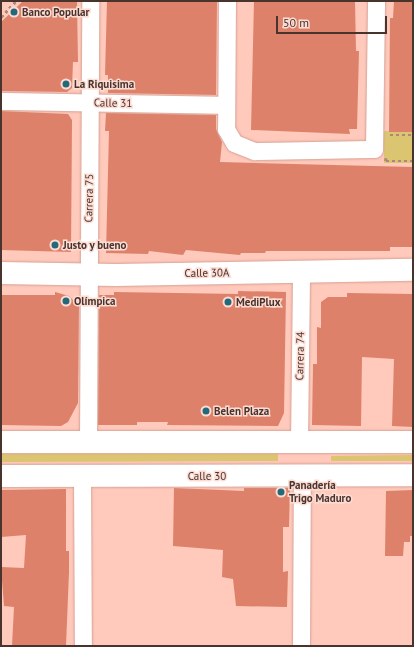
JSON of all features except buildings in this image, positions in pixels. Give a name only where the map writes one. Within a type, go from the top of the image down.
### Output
[{"type":"main road","name":"Calle 30A","points":[[1,273],[88,274],[413,270]]},
{"type":"main road","points":[[1,442],[413,442]]},
{"type":"main road","name":"Calle 30","points":[[1,476],[413,475]]},
{"type":"street","name":"Carrera 75","points":[[88,442],[90,1]]},
{"type":"street","points":[[227,1],[224,105],[226,129],[234,143],[254,151],[380,152],[376,1]]},
{"type":"street","name":"Calle 31","points":[[1,101],[224,105]]},
{"type":"street","name":"Carrera 74","points":[[299,442],[301,271]]},
{"type":"street","points":[[82,476],[83,646]]},
{"type":"street","points":[[301,646],[302,476]]},
{"type":"path","points":[[1,17],[16,1]]},
{"type":"path","points":[[386,135],[413,135]]},
{"type":"path","points":[[380,152],[386,161],[413,161]]},
{"type":"shaded area","points":[[384,131],[413,132],[413,163],[384,163]]},
{"type":"shaded area","points":[[1,454],[278,454],[278,461],[1,462]]},
{"type":"shaded area","points":[[413,455],[413,461],[331,461],[331,456]]},
{"type":"place","name":"Banco Popular","points":[[14,12]]},
{"type":"place","name":"La Riquisima","points":[[66,84]]},
{"type":"place","name":"Justo y bueno","points":[[55,245]]},
{"type":"place","name":"Olímpica","points":[[66,301]]},
{"type":"place","name":"MediPlux","points":[[228,302]]},
{"type":"place","name":"Belen Plaza","points":[[206,411]]},
{"type":"place","name":"Panadería Trigo Maduro","points":[[281,492]]}]
